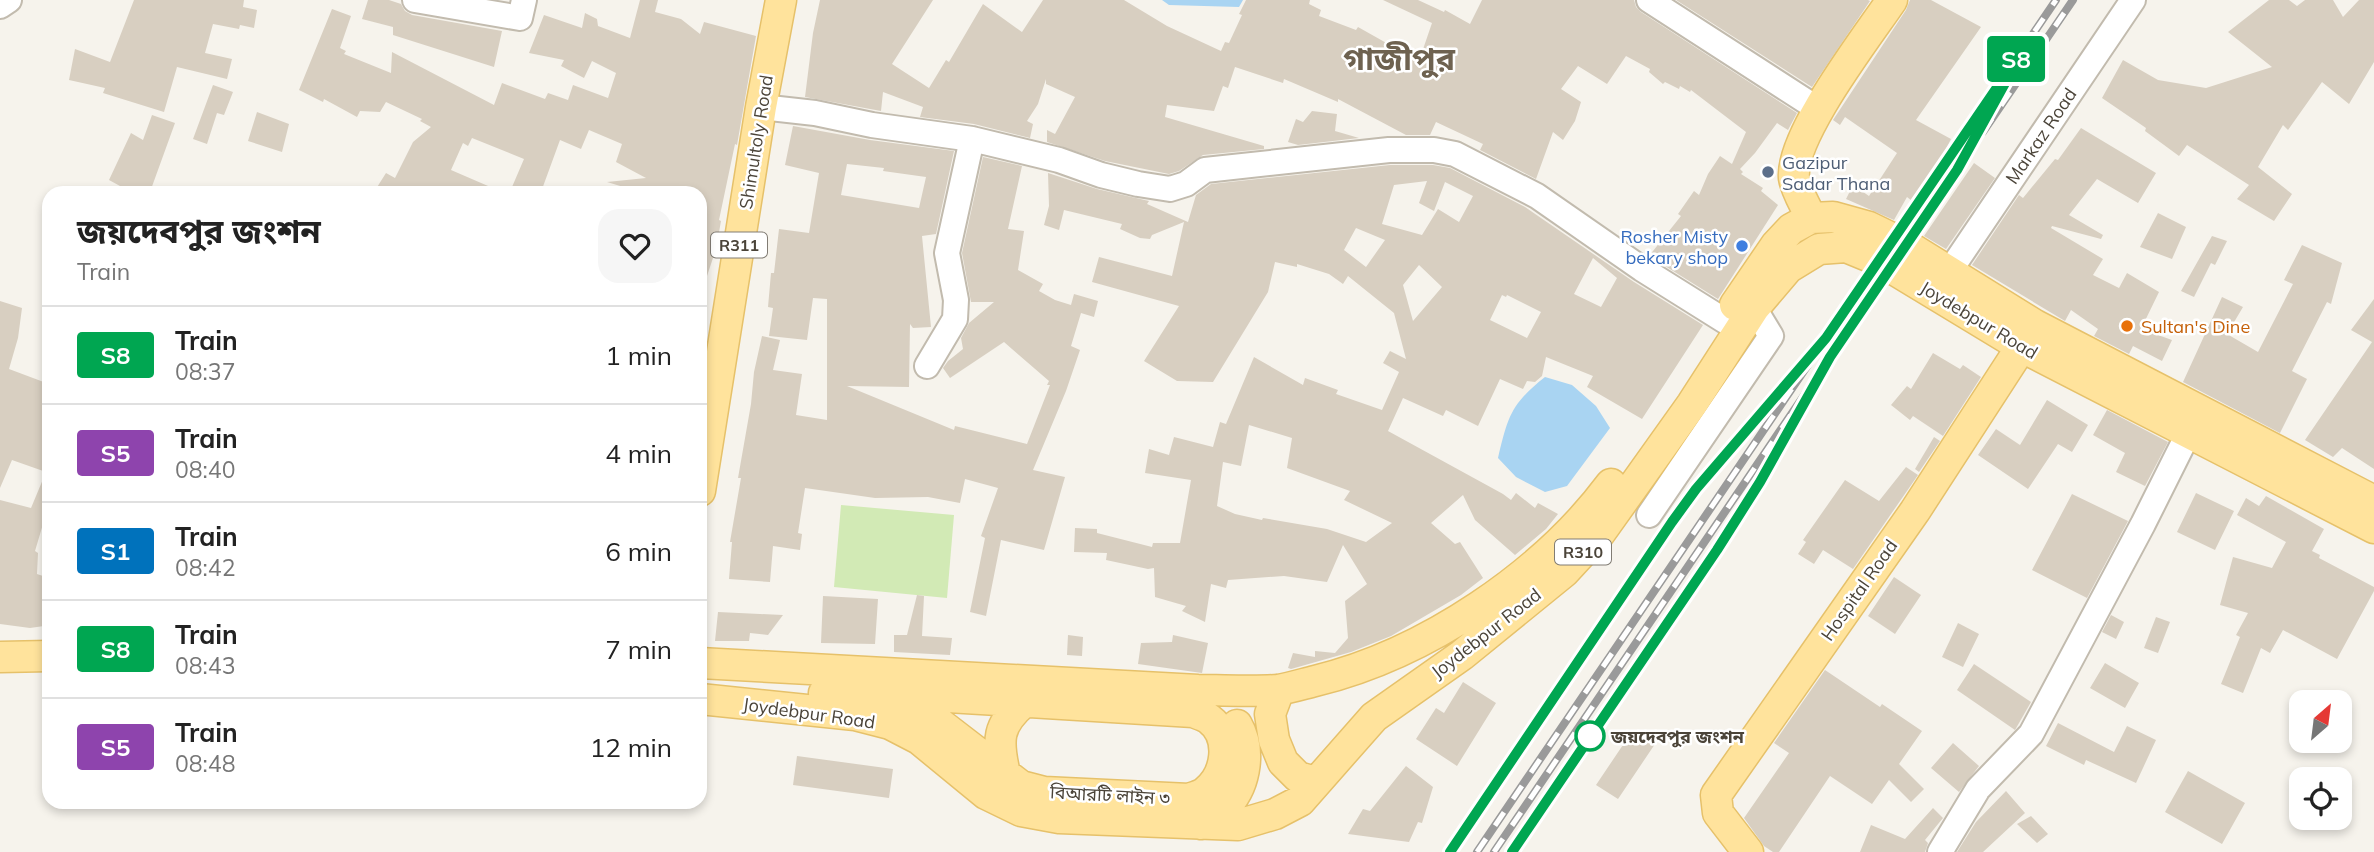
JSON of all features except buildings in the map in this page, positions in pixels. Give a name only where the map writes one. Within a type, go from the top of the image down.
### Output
[{"type":"main road","name":"Shimultoly Road","points":[[707,447],[761,107],[781,0]]},
{"type":"main road","points":[[1811,218],[1794,178],[1799,151],[1818,109],[1892,0]]},
{"type":"main road","name":"Joydebpur Road","points":[[707,663],[1198,690],[1279,690],[1349,672],[1432,636],[1522,575],[1588,515],[1653,428],[1776,245],[1791,229],[1811,218],[1833,217],[1869,227],[1894,238],[1949,272],[2028,336],[2189,432],[2374,527]]},
{"type":"main road","name":"Joydebpur Road","points":[[707,700],[855,715],[890,724],[919,739],[986,794],[1021,811],[1059,818],[1238,825],[1275,814],[1300,802],[1374,717],[1462,654],[1564,572],[1600,533],[1692,404],[1754,308],[1788,268],[1819,249],[1846,247],[1891,267],[2028,336],[2374,501]]},
{"type":"main road","name":"Hospital Road","points":[[1748,852],[1718,813],[1716,795],[1915,512],[2028,336]]},
{"type":"main road","points":[[0,637],[42,637]]},
{"type":"main road","points":[[0,657],[42,656]]},
{"type":"main road","points":[[0,672],[42,672]]},
{"type":"main road","name":"বিআরটি লাইন ৩","points":[[707,684],[891,698],[931,696],[1193,712],[1209,719],[1222,734],[1225,755],[1219,775],[1205,792],[1189,799],[1044,792],[1021,786],[930,716],[891,698]]},
{"type":"main road","points":[[1198,690],[1231,716],[1240,732],[1245,752],[1244,773],[1236,793],[1226,806],[1201,824]]},
{"type":"main road","points":[[1279,690],[1270,714],[1274,740],[1283,762],[1298,777],[1315,782]]},
{"type":"main road","points":[[1005,774],[1001,757],[1001,730],[1010,714],[1024,702]]},
{"type":"street","points":[[0,6],[9,0]]},
{"type":"street","points":[[415,0],[520,18],[524,0]]},
{"type":"street","points":[[1649,0],[1818,109]]},
{"type":"street","name":"Markaz Road","points":[[1949,272],[2133,0]]},
{"type":"street","points":[[761,107],[815,113],[872,125],[972,139],[1059,159],[1101,175],[1170,189],[1186,184],[1205,170],[1389,150],[1434,150],[1455,154],[1537,196],[1642,269],[1724,321]]},
{"type":"street","points":[[927,366],[955,319],[956,300],[947,253],[972,139]]},
{"type":"street","points":[[1649,515],[1771,336],[1754,308]]},
{"type":"street","points":[[1940,852],[1978,789],[2031,734],[2189,432]]},
{"type":"green space","points":[[841,505],[954,515],[947,598],[834,587]]},
{"type":"water","points":[[1162,0],[1243,0],[1239,7],[1169,5]]},
{"type":"water","points":[[1545,377],[1572,385],[1596,406],[1610,428],[1567,486],[1545,492],[1516,477],[1498,458],[1512,412],[1525,395]]},
{"type":"railway","points":[[1477,852],[2056,0]]},
{"type":"railway","points":[[1983,132],[2073,0]]},
{"type":"railway","points":[[1494,852],[1957,170],[1984,121]]},
{"type":"railway","points":[[1450,852],[1672,522],[1696,489],[1778,394]]},
{"type":"railway","points":[[1512,852],[1717,550],[1778,449]]},
{"type":"train","name":"S8","points":[[1450,852],[1672,522],[1696,489],[1826,338],[2026,45],[1957,170],[1830,357],[1760,482],[1717,550],[1512,852]]},
{"type":"place","name":"Gazipur Sadar Thana","points":[[1768,172]]},
{"type":"place","name":"Rosher Misty bekary shop","points":[[1742,246]]},
{"type":"place","name":"Sultan's Dine","points":[[2127,326]]},
{"type":"place","name":"জয়দেবপুর জংশন","points":[[1590,736]]},
{"type":"district","name":"গাজীপুর","points":[[1399,58]]}]
